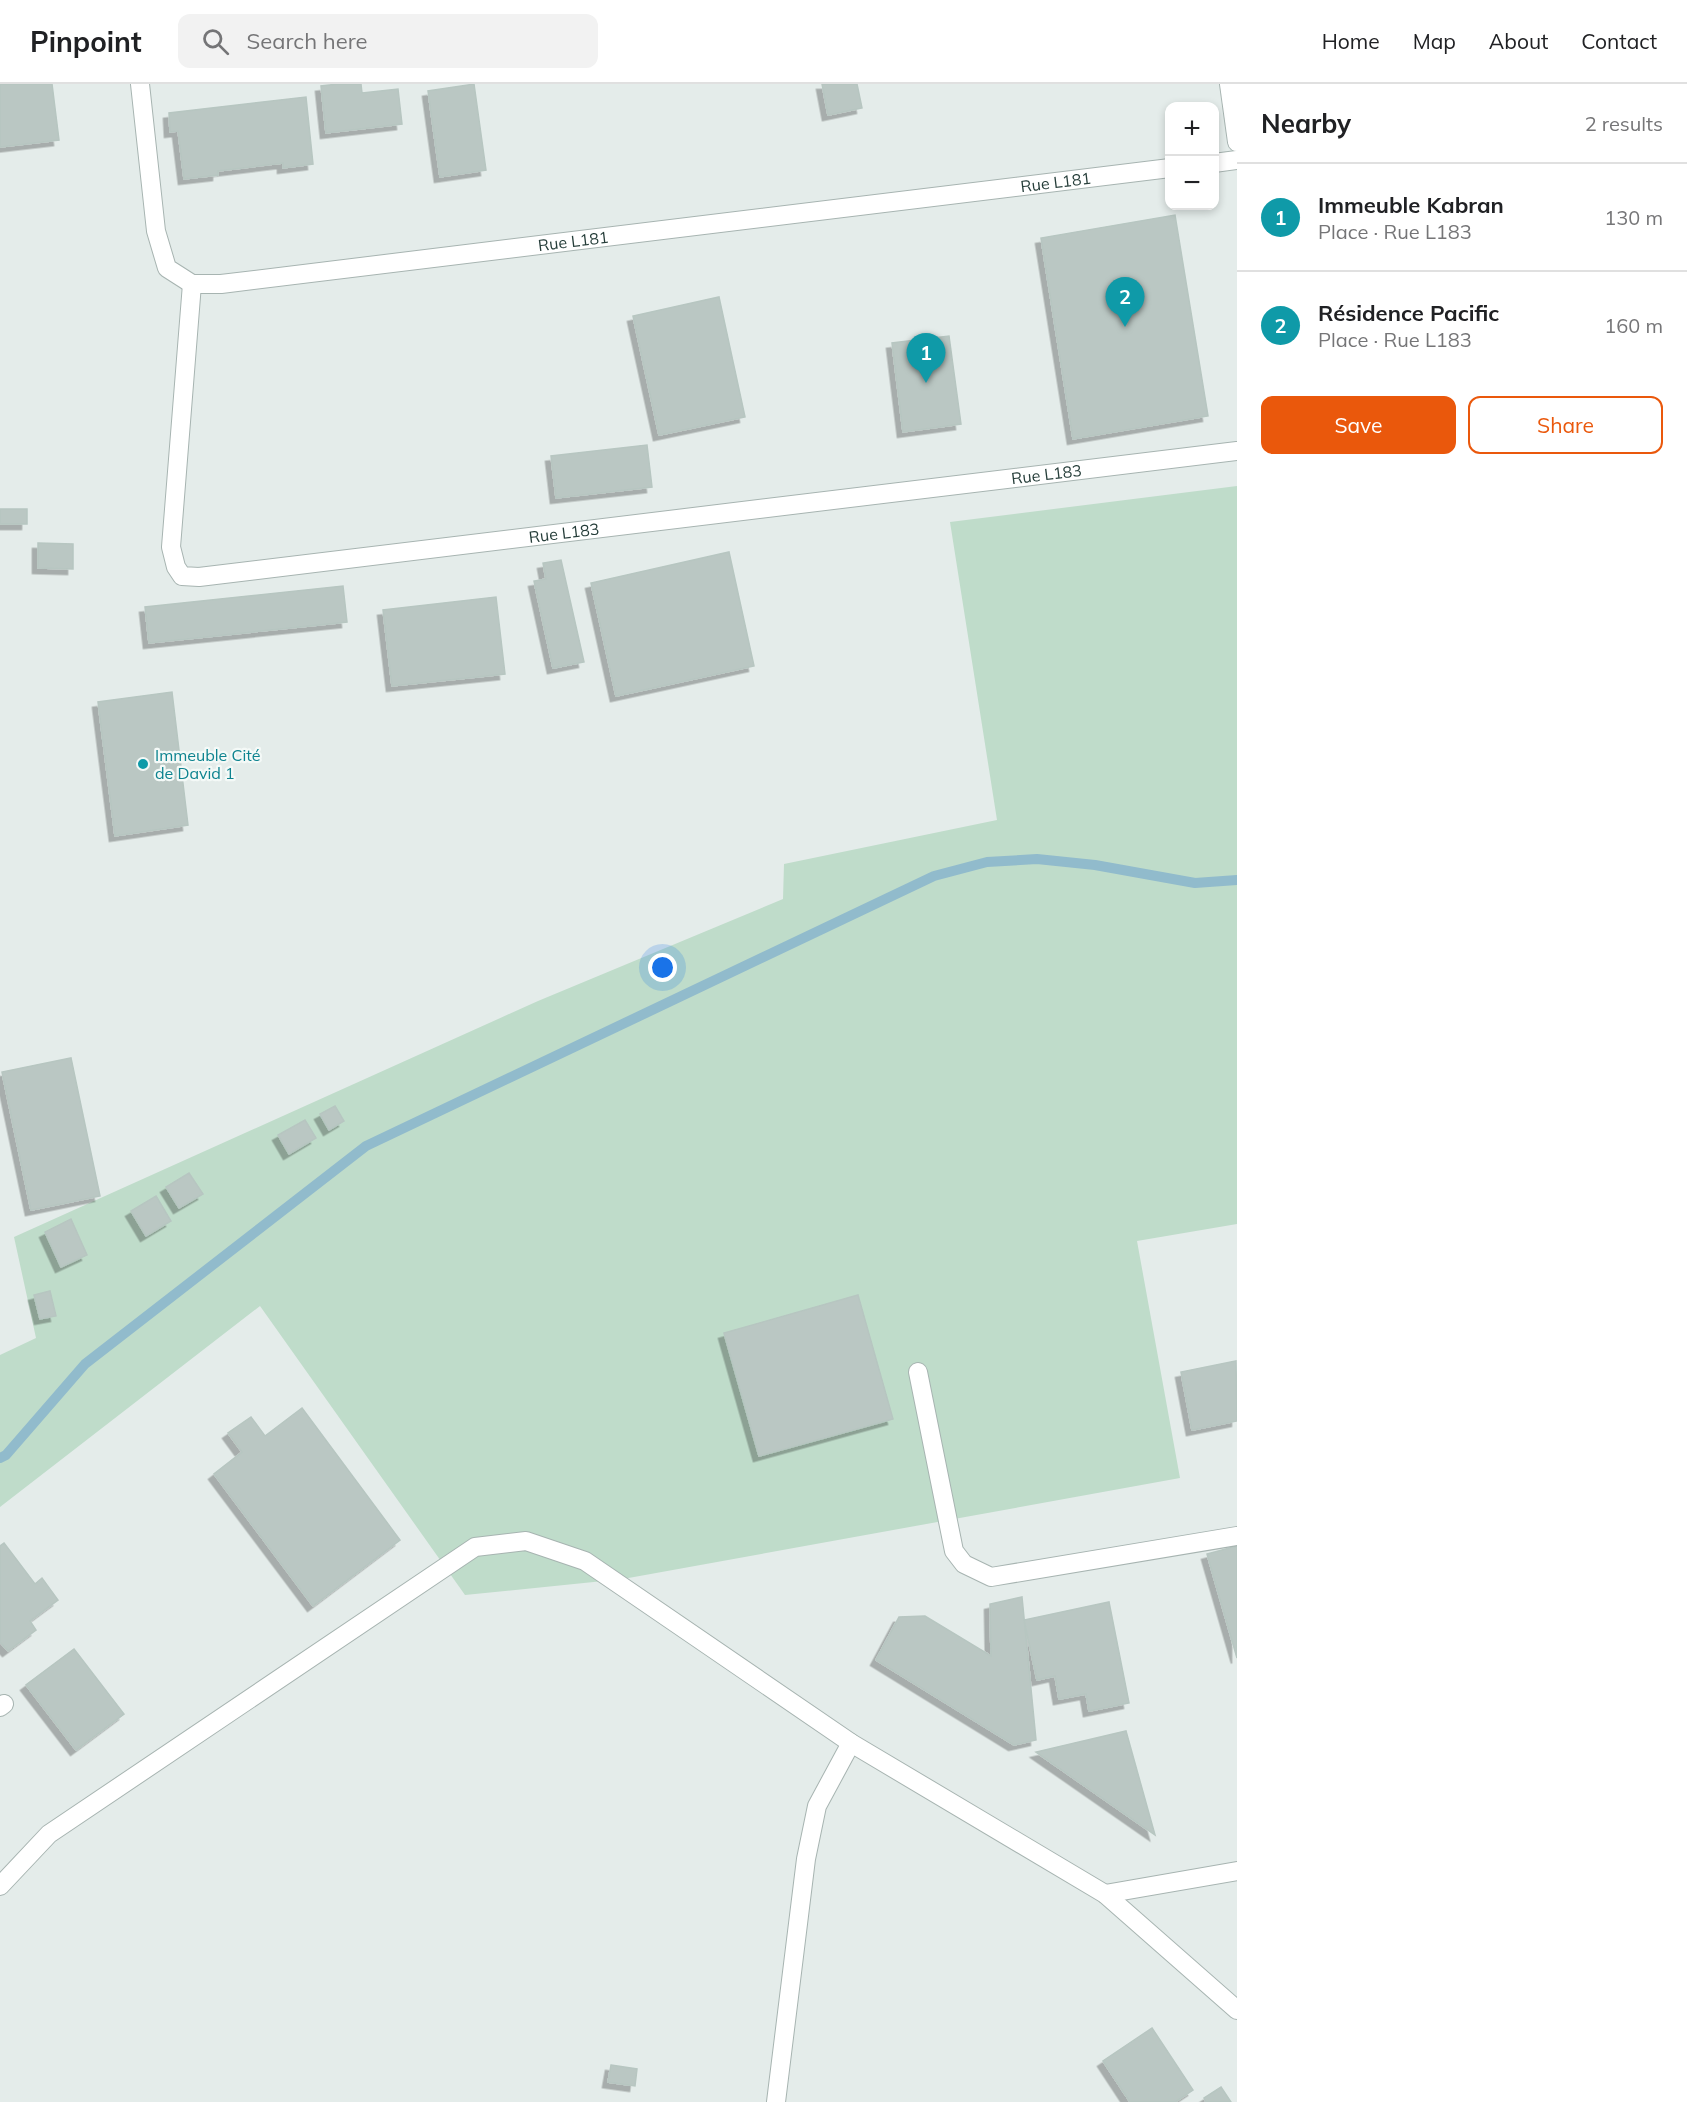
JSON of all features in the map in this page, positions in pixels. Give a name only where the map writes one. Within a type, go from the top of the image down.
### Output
[{"type":"street","points":[[140,84],[156,231],[168,268],[192,284]]},
{"type":"street","points":[[1230,84],[1237,142]]},
{"type":"street","points":[[1219,162],[1237,160]]},
{"type":"street","name":"Rue L181","points":[[192,284],[221,284],[1165,169]]},
{"type":"street","name":"Rue L183","points":[[192,284],[171,547],[176,567],[182,576],[199,577],[1237,451]]},
{"type":"street","points":[[918,1372],[954,1551],[964,1564],[991,1577],[1237,1536]]},
{"type":"street","points":[[0,1886],[49,1834],[475,1547],[526,1541],[585,1561],[851,1743],[1105,1894],[1237,2010]]},
{"type":"street","points":[[776,2102],[806,1859],[817,1806],[851,1743]]},
{"type":"street","points":[[1105,1894],[1237,1871]]},
{"type":"green space","points":[[1237,486],[1237,1224],[1137,1241],[1180,1478],[623,1579],[465,1595],[260,1306],[0,1507],[0,1355],[36,1338],[14,1237],[538,1001],[783,899],[784,864],[997,820],[950,522]]},
{"type":"building","points":[[0,84],[52,84],[59,140],[0,147]]},
{"type":"building","points":[[361,84],[362,93],[398,89],[402,124],[326,133],[321,86]]},
{"type":"building","points":[[474,84],[486,170],[440,177],[428,91]]},
{"type":"building","points":[[822,84],[857,84],[862,108],[828,115]]},
{"type":"building","points":[[306,97],[313,164],[283,168],[283,163],[218,171],[218,175],[184,179],[178,131],[170,132],[169,113]]},
{"type":"building","points":[[1175,215],[1208,416],[1073,439],[1041,238]]},
{"type":"building","points":[[719,297],[745,417],[659,435],[633,316]]},
{"type":"building","points":[[949,336],[961,424],[903,432],[892,343]]},
{"type":"building","points":[[647,445],[652,487],[556,498],[551,456]]},
{"type":"building","points":[[0,509],[27,509],[27,524],[0,524]]},
{"type":"building","points":[[38,543],[73,544],[73,569],[38,568]]},
{"type":"building","points":[[729,552],[754,666],[616,696],[591,583]]},
{"type":"building","points":[[561,560],[584,662],[553,668],[534,581],[546,579],[543,563]]},
{"type":"building","points":[[343,586],[347,622],[149,643],[145,607]]},
{"type":"building","points":[[496,597],[505,674],[392,686],[383,610]]},
{"type":"building","name":"Immeuble Cité de David 1","points":[[172,692],[188,825],[115,836],[98,702]]},
{"type":"building","points":[[71,1058],[100,1196],[31,1210],[2,1072]]},
{"type":"building","points":[[335,1106],[344,1121],[329,1130],[320,1114]]},
{"type":"building","points":[[305,1120],[316,1138],[289,1154],[278,1135]]},
{"type":"building","points":[[189,1173],[203,1194],[179,1208],[166,1187]]},
{"type":"building","points":[[156,1196],[171,1221],[146,1236],[131,1211]]},
{"type":"building","points":[[71,1219],[87,1255],[61,1267],[45,1232]]},
{"type":"building","points":[[50,1291],[56,1316],[40,1319],[34,1295]]},
{"type":"building","points":[[858,1295],[893,1419],[759,1456],[724,1333]]},
{"type":"building","points":[[1236,1361],[1237,1421],[1192,1430],[1181,1372]]},
{"type":"building","points":[[302,1408],[400,1540],[313,1606],[214,1474],[242,1452],[228,1433],[251,1417],[265,1436]]},
{"type":"building","points":[[4,1543],[35,1584],[42,1578],[58,1600],[30,1621],[36,1630],[8,1651],[0,1642],[0,1546]]},
{"type":"building","points":[[1237,1546],[1237,1658],[1207,1554]]},
{"type":"building","points":[[1022,1597],[1036,1740],[1014,1745],[876,1660],[899,1617],[925,1616],[991,1656],[990,1604]]},
{"type":"building","points":[[1109,1602],[1129,1703],[1089,1711],[1086,1694],[1059,1699],[1055,1676],[1037,1680],[1024,1620]]},
{"type":"building","points":[[74,1649],[124,1714],[76,1750],[26,1685]]},
{"type":"building","points":[[1126,1731],[1155,1835],[1036,1752]]},
{"type":"building","points":[[1152,2028],[1193,2090],[1175,2102],[1130,2102],[1103,2061]]},
{"type":"building","points":[[611,2065],[637,2069],[635,2086],[608,2082]]},
{"type":"building","points":[[1221,2087],[1231,2102],[1206,2102],[1204,2098]]},
{"type":"waterway","points":[[0,1458],[6,1455],[85,1364],[366,1146],[934,876],[987,862],[1037,859],[1095,865],[1195,883],[1237,880]]},
{"type":"place","name":"Résidence Pacific","points":[[1125,327]]},
{"type":"place","name":"Immeuble Kabran","points":[[926,383]]},
{"type":"place","name":"Immeuble Cité de David 1","points":[[143,764]]}]
